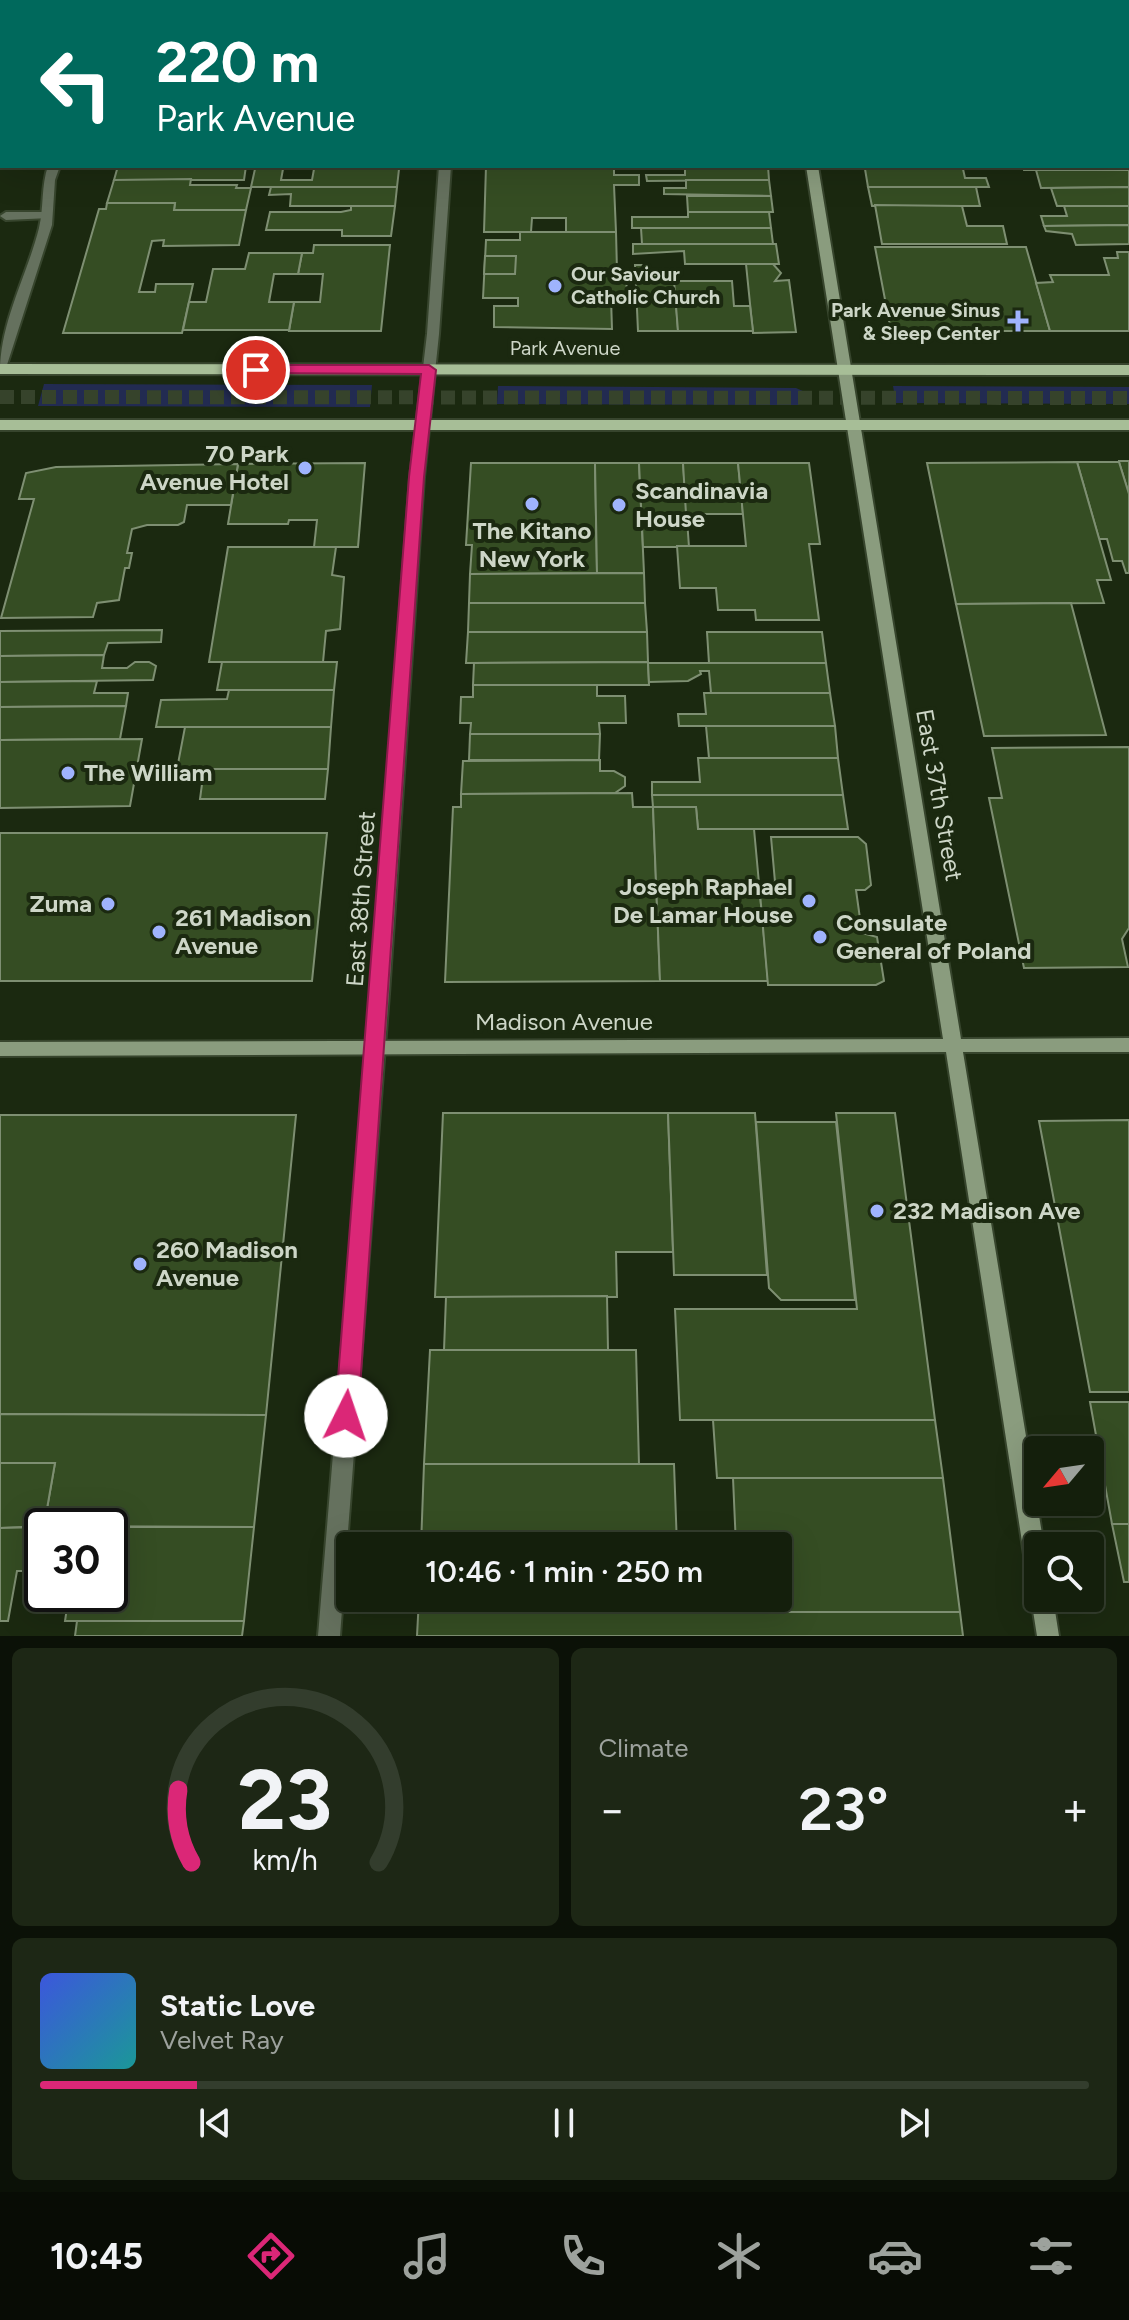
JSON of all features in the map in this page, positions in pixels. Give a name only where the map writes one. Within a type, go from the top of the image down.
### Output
[{"type":"main road","name":"East 37th Street","points":[[812,168],[1031,1532]]},
{"type":"main road","name":"Park Avenue","points":[[0,368],[1129,370]]},
{"type":"main road","points":[[0,425],[1129,425]]},
{"type":"main road","name":"Madison Avenue","points":[[0,1049],[1129,1045]]},
{"type":"main road","points":[[1044,1612],[1048,1636]]},
{"type":"street","points":[[0,368],[46,216],[49,180],[53,168]]},
{"type":"street","name":"East 38th Street","points":[[329,1636],[445,168]]},
{"type":"street","points":[[6,216],[46,216]]},
{"type":"shaded area","points":[[44,384],[372,385],[370,407],[38,406]]},
{"type":"shaded area","points":[[498,386],[796,388],[805,392],[805,401],[798,405],[497,404]]},
{"type":"shaded area","points":[[893,386],[1129,387],[1129,404],[896,403]]},
{"type":"building","points":[[117,168],[246,168],[244,180],[114,180]]},
{"type":"building","points":[[285,168],[393,168],[393,169]]},
{"type":"building","points":[[486,168],[614,168],[614,175],[639,175],[639,185],[614,185],[616,232],[566,232],[566,218],[532,218],[531,232],[484,232]]},
{"type":"building","points":[[685,168],[768,168],[769,180],[647,181],[646,175],[685,175]]},
{"type":"building","points":[[971,168],[971,169],[865,169]]},
{"type":"building","points":[[1024,168],[1129,168],[1129,170]]},
{"type":"building","points":[[255,169],[283,169],[281,180],[312,180],[314,169],[399,169],[397,187],[251,187]]},
{"type":"building","points":[[865,169],[963,169],[965,178],[986,178],[989,187],[868,187]]},
{"type":"building","points":[[1036,170],[1129,170],[1129,187],[1041,188]]},
{"type":"building","points":[[191,179],[190,185],[251,188],[246,210],[174,210],[175,203],[107,203],[114,180]]},
{"type":"building","points":[[686,180],[769,180],[771,196],[664,194],[664,188],[686,188]]},
{"type":"building","points":[[271,187],[397,187],[395,206],[290,206],[291,194],[269,195]]},
{"type":"building","points":[[868,187],[976,187],[980,206],[872,206]]},
{"type":"building","points":[[1129,187],[1129,206],[1057,206],[1051,188]]},
{"type":"building","points":[[687,196],[771,196],[773,212],[688,212]]},
{"type":"building","points":[[107,203],[175,203],[174,210],[246,210],[239,245],[163,246],[164,240],[152,241],[139,292],[155,292],[156,284],[193,284],[182,333],[63,333],[99,209],[106,209]]},
{"type":"building","points":[[875,205],[962,206],[967,226],[1003,226],[1007,244],[882,244]]},
{"type":"building","points":[[351,206],[395,206],[391,236],[342,236],[342,230],[266,230],[270,212],[341,212],[351,210]]},
{"type":"building","points":[[1064,206],[1129,206],[1129,225],[1044,226],[1041,216],[1067,216]]},
{"type":"building","points":[[688,212],[769,212],[771,228],[632,228],[632,217],[688,217]]},
{"type":"building","points":[[1129,225],[1129,244],[1076,245],[1072,234],[1046,231],[1044,226]]},
{"type":"building","points":[[641,228],[771,228],[773,244],[642,244]]},
{"type":"building","name":"Our Saviour Catholic Church","points":[[520,232],[616,232],[617,271],[626,271],[627,298],[611,298],[612,329],[494,327],[494,306],[518,306],[518,298],[483,298],[486,240],[520,240]]},
{"type":"building","points":[[633,244],[776,244],[779,264],[685,264],[684,251],[633,254]]},
{"type":"building","points":[[314,245],[390,245],[381,331],[289,331],[294,302],[320,302],[323,274],[298,274],[302,253],[313,253]]},
{"type":"building","points":[[875,247],[1026,247],[1050,331],[891,331]]},
{"type":"building","points":[[1117,252],[1129,252],[1129,331],[1050,331],[1036,283],[1053,282],[1050,275],[1109,275],[1104,258],[1118,258]]},
{"type":"building","points":[[249,253],[302,253],[298,274],[274,274],[269,302],[294,302],[289,330],[183,330],[189,302],[206,302],[213,269],[245,269]]},
{"type":"building","points":[[485,256],[516,256],[515,274],[484,274]]},
{"type":"building","points":[[746,264],[773,264],[781,273],[775,281],[789,280],[796,332],[753,333]]},
{"type":"building","points":[[635,265],[647,265],[647,275],[674,275],[678,331],[638,331]]},
{"type":"building","points":[[674,281],[732,281],[734,306],[750,306],[753,331],[678,331]]},
{"type":"building","points":[[1129,461],[1129,494],[1119,462]]},
{"type":"building","points":[[1077,462],[1119,462],[1129,494],[1129,573],[1126,573],[1122,561],[1113,561],[1107,539],[1099,539]]},
{"type":"building","points":[[1077,462],[1111,580],[1097,580],[1104,603],[956,604],[927,463]]},
{"type":"building","points":[[365,463],[358,547],[314,547],[317,520],[289,520],[288,524],[228,524],[238,464]]},
{"type":"building","name":"The Kitano New York","points":[[471,463],[595,463],[597,573],[470,574],[472,545],[466,545]]},
{"type":"building","name":"Scandinavia House","points":[[595,463],[639,463],[644,573],[597,573]]},
{"type":"building","points":[[639,463],[683,463],[689,547],[643,547]]},
{"type":"building","points":[[683,463],[738,463],[743,514],[686,514]]},
{"type":"building","points":[[738,463],[809,463],[820,544],[809,544],[819,620],[756,620],[755,610],[718,610],[716,588],[680,588],[677,546],[746,546]]},
{"type":"building","points":[[238,464],[231,505],[187,505],[184,522],[178,525],[147,525],[132,529],[127,553],[132,553],[129,568],[125,568],[119,600],[97,603],[93,617],[1,618],[34,499],[19,499],[26,473],[56,467]]},
{"type":"building","points":[[228,547],[336,547],[332,575],[344,577],[340,629],[326,631],[323,662],[209,662]]},
{"type":"building","points":[[644,573],[645,603],[469,603],[470,574]]},
{"type":"building","points":[[469,603],[645,603],[647,632],[468,632]]},
{"type":"building","points":[[1071,603],[1106,735],[984,736],[956,604]]},
{"type":"building","points":[[162,630],[161,642],[108,643],[104,655],[0,656],[0,631]]},
{"type":"building","points":[[468,632],[647,632],[648,662],[466,663]]},
{"type":"building","points":[[707,632],[822,632],[826,663],[709,663]]},
{"type":"building","points":[[104,655],[102,668],[127,668],[135,662],[149,662],[156,666],[153,680],[0,682],[0,656]]},
{"type":"building","points":[[222,662],[337,662],[334,690],[217,690]]},
{"type":"building","points":[[648,662],[649,685],[473,685],[474,663]]},
{"type":"building","points":[[648,663],[826,663],[830,693],[711,693],[709,671],[700,671],[701,674],[688,681],[649,682]]},
{"type":"building","points":[[97,681],[94,693],[128,693],[126,706],[0,707],[0,682]]},
{"type":"building","points":[[473,685],[597,685],[597,696],[625,696],[626,723],[599,723],[600,734],[470,734],[471,723],[460,723],[461,697],[473,697]]},
{"type":"building","points":[[229,690],[334,690],[331,727],[156,727],[161,700],[227,699]]},
{"type":"building","points":[[704,693],[830,693],[835,726],[679,726],[678,714],[706,714]]},
{"type":"building","points":[[126,706],[120,739],[0,740],[0,707]]},
{"type":"building","points":[[706,726],[835,726],[838,758],[709,758]]},
{"type":"building","points":[[185,727],[331,727],[328,769],[177,769]]},
{"type":"building","points":[[470,734],[600,734],[599,760],[469,760]]},
{"type":"building","name":"The William","points":[[142,739],[130,806],[0,808],[0,740]]},
{"type":"building","points":[[1129,747],[1129,928],[1122,939],[1128,967],[1024,968],[989,798],[1002,798],[992,748]]},
{"type":"building","points":[[698,758],[838,758],[843,795],[652,795],[652,782],[700,782]]},
{"type":"building","points":[[600,760],[600,771],[614,771],[625,777],[625,786],[615,793],[461,794],[463,761]]},
{"type":"building","points":[[204,769],[328,769],[325,799],[200,799]]},
{"type":"building","points":[[632,793],[633,807],[653,807],[660,981],[445,982],[453,807],[461,807],[461,794]]},
{"type":"building","points":[[652,795],[843,795],[848,829],[698,829],[696,807],[653,807]]},
{"type":"building","points":[[653,807],[696,807],[698,829],[754,829],[768,981],[660,981]]},
{"type":"building","name":"261 Madison Avenue","points":[[0,833],[327,833],[312,981],[0,981]]},
{"type":"building","name":"Joseph Raphael De Lamar House","points":[[771,837],[858,837],[866,844],[871,885],[865,890],[856,890],[862,933],[877,937],[884,981],[876,985],[768,985],[759,882],[775,882]]},
{"type":"building","points":[[443,1113],[668,1113],[673,1252],[616,1252],[617,1297],[435,1297]]},
{"type":"building","points":[[668,1113],[755,1113],[767,1275],[674,1275]]},
{"type":"building","name":"232 Madison Ave","points":[[836,1113],[895,1113],[935,1420],[680,1420],[675,1309],[857,1309]]},
{"type":"building","name":"260 Madison Avenue","points":[[0,1115],[296,1115],[266,1415],[0,1414]]},
{"type":"building","points":[[1129,1120],[1129,1392],[1090,1392],[1039,1121]]},
{"type":"building","points":[[756,1122],[836,1122],[855,1300],[781,1300],[769,1288]]},
{"type":"building","points":[[607,1296],[608,1350],[444,1350],[446,1297]]},
{"type":"building","points":[[430,1350],[636,1350],[639,1465],[424,1464]]},
{"type":"building","points":[[1090,1402],[1129,1402],[1129,1524],[1112,1524],[1104,1480],[1104,1436],[1096,1436]]},
{"type":"building","points":[[0,1414],[266,1415],[254,1527],[128,1526],[128,1508],[47,1508],[55,1463],[0,1463]]},
{"type":"building","points":[[713,1420],[935,1420],[943,1478],[717,1478]]},
{"type":"building","points":[[0,1463],[55,1463],[47,1508],[24,1508],[24,1527],[0,1528]]},
{"type":"building","points":[[424,1464],[674,1464],[676,1532],[422,1532]]},
{"type":"building","points":[[733,1478],[943,1478],[960,1612],[792,1612],[792,1532],[735,1532]]},
{"type":"building","points":[[1112,1524],[1129,1524],[1129,1582],[1124,1582]]},
{"type":"building","points":[[24,1527],[24,1571],[17,1571],[8,1621],[0,1621],[0,1528]]},
{"type":"building","points":[[128,1527],[254,1527],[244,1621],[65,1621],[66,1612],[128,1612]]},
{"type":"building","points":[[418,1612],[960,1612],[963,1636],[417,1636]]},
{"type":"building","points":[[77,1621],[244,1621],[242,1636],[75,1636]]},
{"type":"tunnel","points":[[0,397],[1129,398]]},
{"type":"place","name":"Our Saviour Catholic Church","points":[[555,286]]},
{"type":"place","name":"Park Avenue Sinus & Sleep Center","points":[[1018,321]]},
{"type":"place","name":"70 Park Avenue Hotel","points":[[305,468]]},
{"type":"place","name":"The Kitano New York","points":[[532,504]]},
{"type":"place","name":"Scandinavia House","points":[[619,505]]},
{"type":"place","name":"The William","points":[[68,773]]},
{"type":"place","name":"Joseph Raphael De Lamar House","points":[[809,901]]},
{"type":"place","name":"Zuma","points":[[108,904]]},
{"type":"place","name":"261 Madison Avenue","points":[[159,932]]},
{"type":"place","name":"Consulate General of Poland","points":[[820,937]]},
{"type":"place","name":"232 Madison Ave","points":[[877,1211]]},
{"type":"place","name":"260 Madison Avenue","points":[[140,1264]]},
{"type":"route","points":[[256,370],[429,370],[417,477],[346,1416]]}]
